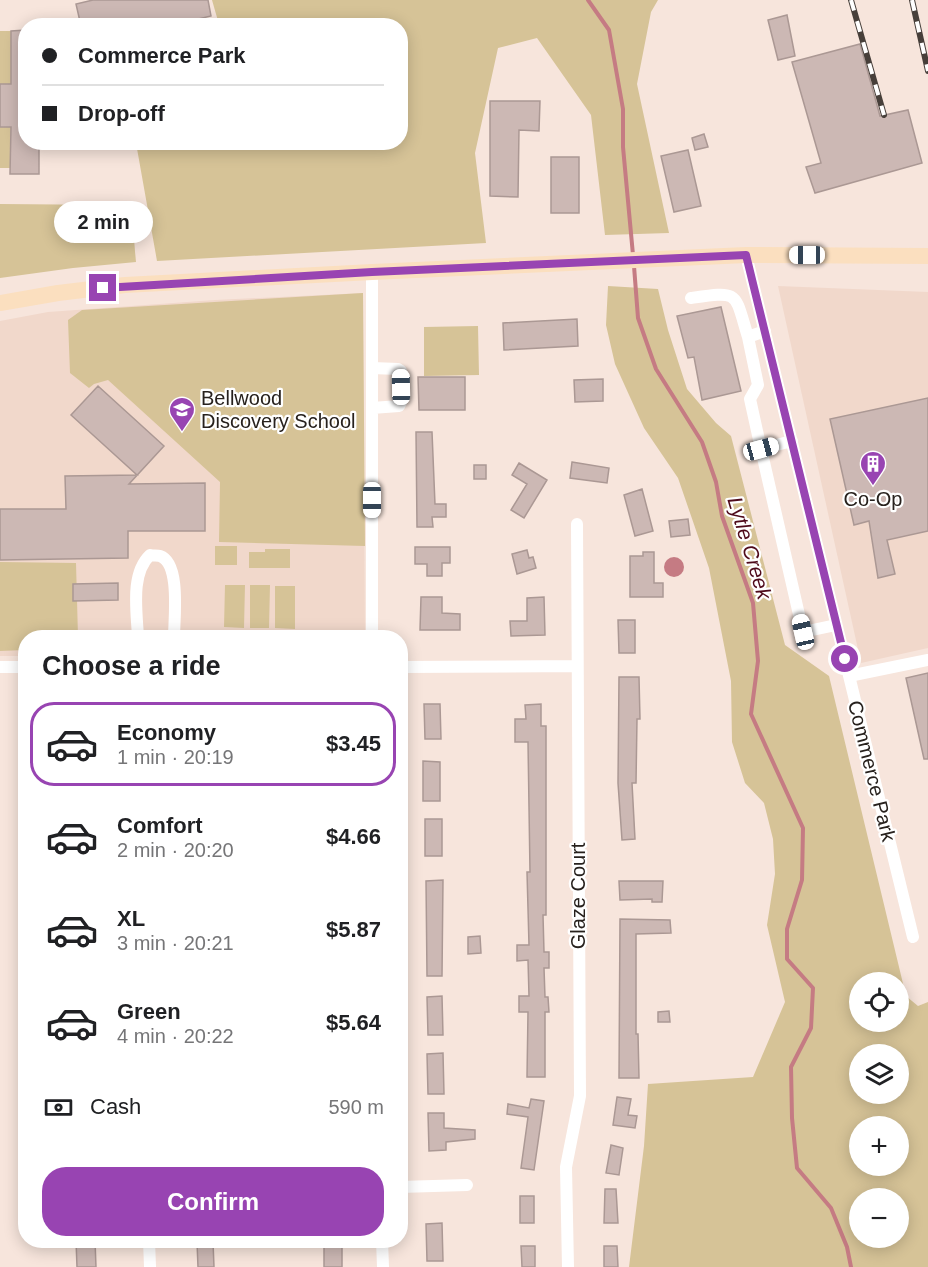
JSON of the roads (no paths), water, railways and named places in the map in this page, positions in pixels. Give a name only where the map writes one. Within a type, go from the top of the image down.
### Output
[{"type":"main road","points":[[0,303],[125,285],[603,260],[746,255],[928,256]]},
{"type":"street","name":"Commerce Park","points":[[746,255],[913,937]]},
{"type":"street","points":[[372,272],[372,630]]},
{"type":"street","points":[[691,298],[723,293],[731,295],[736,300],[748,337],[758,385],[750,399],[803,632],[836,625]]},
{"type":"street","points":[[748,337],[765,331]]},
{"type":"street","points":[[372,368],[401,371],[399,406],[372,408]]},
{"type":"street","points":[[761,449],[792,441]]},
{"type":"street","name":"Glaze Court","points":[[568,1267],[566,1167],[580,1096],[577,525]]},
{"type":"street","points":[[138,630],[137,586],[142,563],[150,555],[161,556],[169,564],[175,584],[174,630]]},
{"type":"street","points":[[849,676],[928,660]]},
{"type":"street","points":[[408,667],[577,666]]},
{"type":"street","points":[[0,667],[18,667]]},
{"type":"street","points":[[408,1187],[467,1185]]},
{"type":"street","points":[[149,1248],[150,1267]]},
{"type":"street","points":[[382,1248],[383,1267]]},
{"type":"waterway","name":"Lytle Creek","points":[[588,0],[609,30],[623,109],[623,147],[633,255]]},
{"type":"waterway","name":"Lytle Creek","points":[[634,266],[638,318],[656,369],[702,442],[716,482],[722,516],[753,603],[758,661],[751,714],[803,828],[802,880],[787,929],[787,959],[813,988],[811,1028],[791,1067],[792,1118],[797,1168],[831,1208],[847,1247],[851,1267]]},
{"type":"railway","points":[[851,0],[884,115]]},
{"type":"railway","points":[[912,0],[928,71]]},
{"type":"place","name":"Bellwood Discovery School","points":[[182,433]]},
{"type":"place","name":"Co-Op","points":[[873,487]]}]
